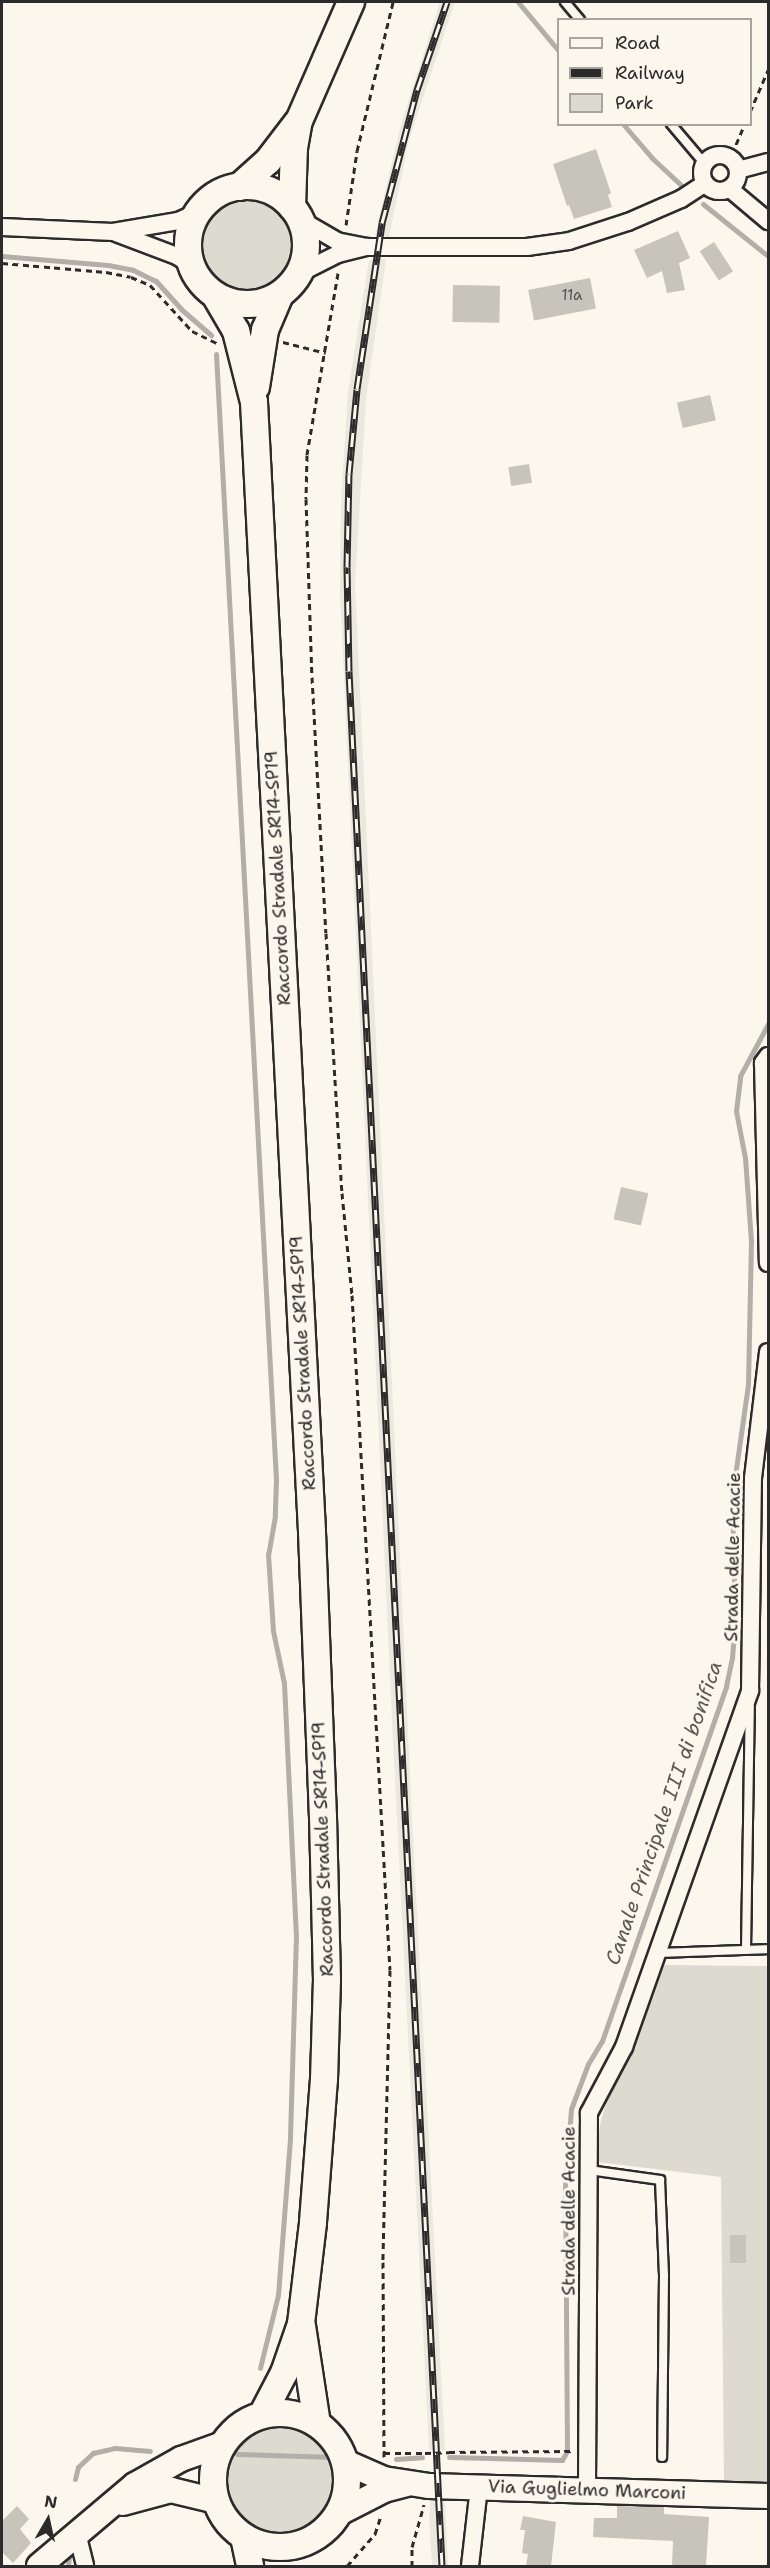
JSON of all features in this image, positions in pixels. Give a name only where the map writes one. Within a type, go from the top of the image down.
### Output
[{"type":"main road","points":[[300,273],[306,247],[297,213],[294,148],[299,121],[351,2]]},
{"type":"main road","points":[[191,265],[189,238],[198,212],[216,195],[239,187],[268,161],[299,121]]},
{"type":"main road","points":[[239,187],[268,190],[297,213]]},
{"type":"main road","name":"Raccordo Stradale SR14-SP19","points":[[191,265],[200,282],[214,295],[236,331],[254,402],[312,1532],[327,1979],[320,2145],[301,2324],[284,2373],[262,2415],[247,2422],[223,2444],[215,2462],[212,2481],[216,2501],[222,2515],[244,2538],[293,2556],[329,2527],[339,2513],[346,2496],[348,2479],[345,2462],[329,2434],[317,2424],[301,2324]]},
{"type":"main road","name":"Raccordo Stradale SR14-SP19","points":[[214,295],[230,302],[247,304],[264,302],[279,295],[300,273]]},
{"type":"main road","name":"Raccordo Stradale SR14-SP19","points":[[254,402],[265,330],[279,295]]},
{"type":"main road","points":[[262,2415],[281,2413],[300,2416],[317,2424]]},
{"type":"main road","points":[[244,2538],[250,2566]]},
{"type":"street","points":[[734,164],[738,177],[730,189],[716,192],[704,184],[701,170],[704,163],[716,155],[734,164],[768,162]]},
{"type":"street","points":[[297,213],[337,241],[367,247],[527,247],[569,241],[628,222],[681,199],[704,184]]},
{"type":"street","points":[[730,189],[768,221]]},
{"type":"street","points":[[2,227],[112,231],[178,221],[198,212]]},
{"type":"street","points":[[112,231],[156,246],[191,265]]},
{"type":"street","points":[[300,273],[338,254],[367,247]]},
{"type":"street","points":[[768,1056],[763,1063],[768,1263]]},
{"type":"street","name":"Strada delle Acacie","points":[[587,2489],[589,2112],[624,2047],[655,1953],[750,1691],[753,1478],[768,1352]]},
{"type":"street","points":[[39,2566],[144,2480],[181,2459],[223,2444]]},
{"type":"street","name":"Via Guglielmo Marconi","points":[[345,2462],[384,2479],[418,2485],[768,2496]]},
{"type":"street","name":"Via Guglielmo Marconi","points":[[339,2513],[384,2490],[418,2485]]},
{"type":"street","points":[[470,2566],[479,2487]]},
{"type":"street","points":[[109,2507],[171,2490],[216,2501]]},
{"type":"street","points":[[77,2533],[85,2566]]},
{"type":"lane","points":[[565,2],[578,18]]},
{"type":"lane","points":[[673,126],[704,163]]},
{"type":"lane","points":[[746,1950],[750,1691]]},
{"type":"lane","points":[[655,1953],[768,1949]]},
{"type":"lane","points":[[589,2170],[660,2180],[664,2277],[662,2457]]},
{"type":"path","points":[[344,233],[357,151],[393,2]]},
{"type":"path","points":[[752,107],[768,70]]},
{"type":"path","points":[[734,164],[744,126]]},
{"type":"path","points":[[340,262],[307,455],[306,499],[312,677],[325,921],[342,1193],[352,1295],[390,1970],[383,2262],[384,2461]]},
{"type":"path","points":[[2,263],[106,272],[131,277],[150,285],[192,331],[221,344]]},
{"type":"path","points":[[274,340],[326,353]]},
{"type":"path","points":[[384,2453],[587,2451]]},
{"type":"path","points":[[412,2566],[418,2485]]},
{"type":"path","points":[[347,2566],[375,2534],[382,2508]]},
{"type":"shaded area","points":[[440,2],[455,2],[409,140],[389,237],[375,235],[400,128]]},
{"type":"shaded area","points":[[386,259],[366,399],[355,584],[411,1796],[445,2450],[429,2450],[392,1720],[340,591],[341,500],[348,392],[369,260]]},
{"type":"shaded area","points":[[431,2495],[445,2496],[448,2566],[432,2566],[429,2517]]},
{"type":"green space","points":[[246,197],[265,201],[280,212],[291,227],[295,246],[291,265],[280,280],[265,291],[246,295],[227,291],[212,280],[201,265],[197,246],[201,227],[212,212],[227,201]]},
{"type":"green space","points":[[664,1965],[768,1966],[768,2483],[724,2482],[721,2177],[597,2162],[600,2125],[606,2103],[639,2036]]},
{"type":"green space","points":[[279,2426],[300,2430],[319,2442],[331,2461],[335,2482],[331,2503],[319,2522],[300,2534],[279,2538],[258,2534],[239,2522],[227,2503],[223,2482],[227,2461],[239,2442],[258,2430]]},
{"type":"building","points":[[596,149],[611,193],[608,195],[612,207],[574,219],[569,205],[567,206],[553,164]]},
{"type":"building","points":[[678,231],[690,258],[679,263],[685,290],[667,293],[662,271],[647,278],[634,250]]},
{"type":"building","points":[[714,242],[733,271],[719,281],[700,251]]},
{"type":"building","points":[[590,278],[596,308],[534,320],[528,290]]},
{"type":"building","points":[[453,285],[500,286],[499,323],[452,322]]},
{"type":"building","points":[[710,395],[716,420],[683,428],[677,403]]},
{"type":"building","points":[[529,464],[532,483],[511,486],[508,467]]},
{"type":"building","points":[[621,1187],[648,1193],[641,1225],[614,1219]]},
{"type":"building","points":[[730,2235],[746,2235],[746,2263],[730,2263]]},
{"type":"building","points":[[17,2506],[29,2519],[20,2529],[31,2543],[13,2563],[2,2552],[2,2521]]},
{"type":"building","points":[[617,2506],[664,2507],[664,2514],[709,2517],[706,2566],[672,2566],[673,2541],[593,2537],[594,2518],[617,2518]]},
{"type":"building","points":[[523,2516],[556,2522],[551,2566],[526,2566],[528,2554],[522,2553],[525,2530],[520,2530]]},
{"type":"waterway","points":[[518,2],[557,49]]},
{"type":"waterway","points":[[625,126],[652,158],[681,185]]},
{"type":"waterway","points":[[703,204],[768,256]]},
{"type":"waterway","points":[[2,256],[108,265],[133,270],[156,281],[181,309],[211,335]]},
{"type":"waterway","points":[[216,354],[276,1480],[275,1516],[268,1554],[273,1631],[284,1683],[296,1935],[290,2139],[278,2295],[260,2368]]},
{"type":"waterway","name":"Canale Principale III di bonifica","points":[[449,2457],[562,2460],[567,2451],[565,2187],[571,2109],[588,2064],[602,2041],[726,1686],[732,1657],[735,1619],[732,1497],[748,1384],[751,1241],[745,1158],[736,1111],[740,1076],[768,1024]]},
{"type":"waterway","name":"Canale Principale III di bonifica","points":[[75,2479],[78,2467],[93,2453],[115,2448],[150,2451]]},
{"type":"waterway","name":"Canale Principale III di bonifica","points":[[237,2454],[333,2457]]},
{"type":"waterway","name":"Canale Principale III di bonifica","points":[[396,2459],[422,2457]]},
{"type":"waterway","name":"Canale Principale III di bonifica","points":[[68,2566],[69,2557]]},
{"type":"railway","points":[[442,2566],[349,671],[347,567],[349,474],[357,389],[382,223],[417,90],[447,2]]}]
